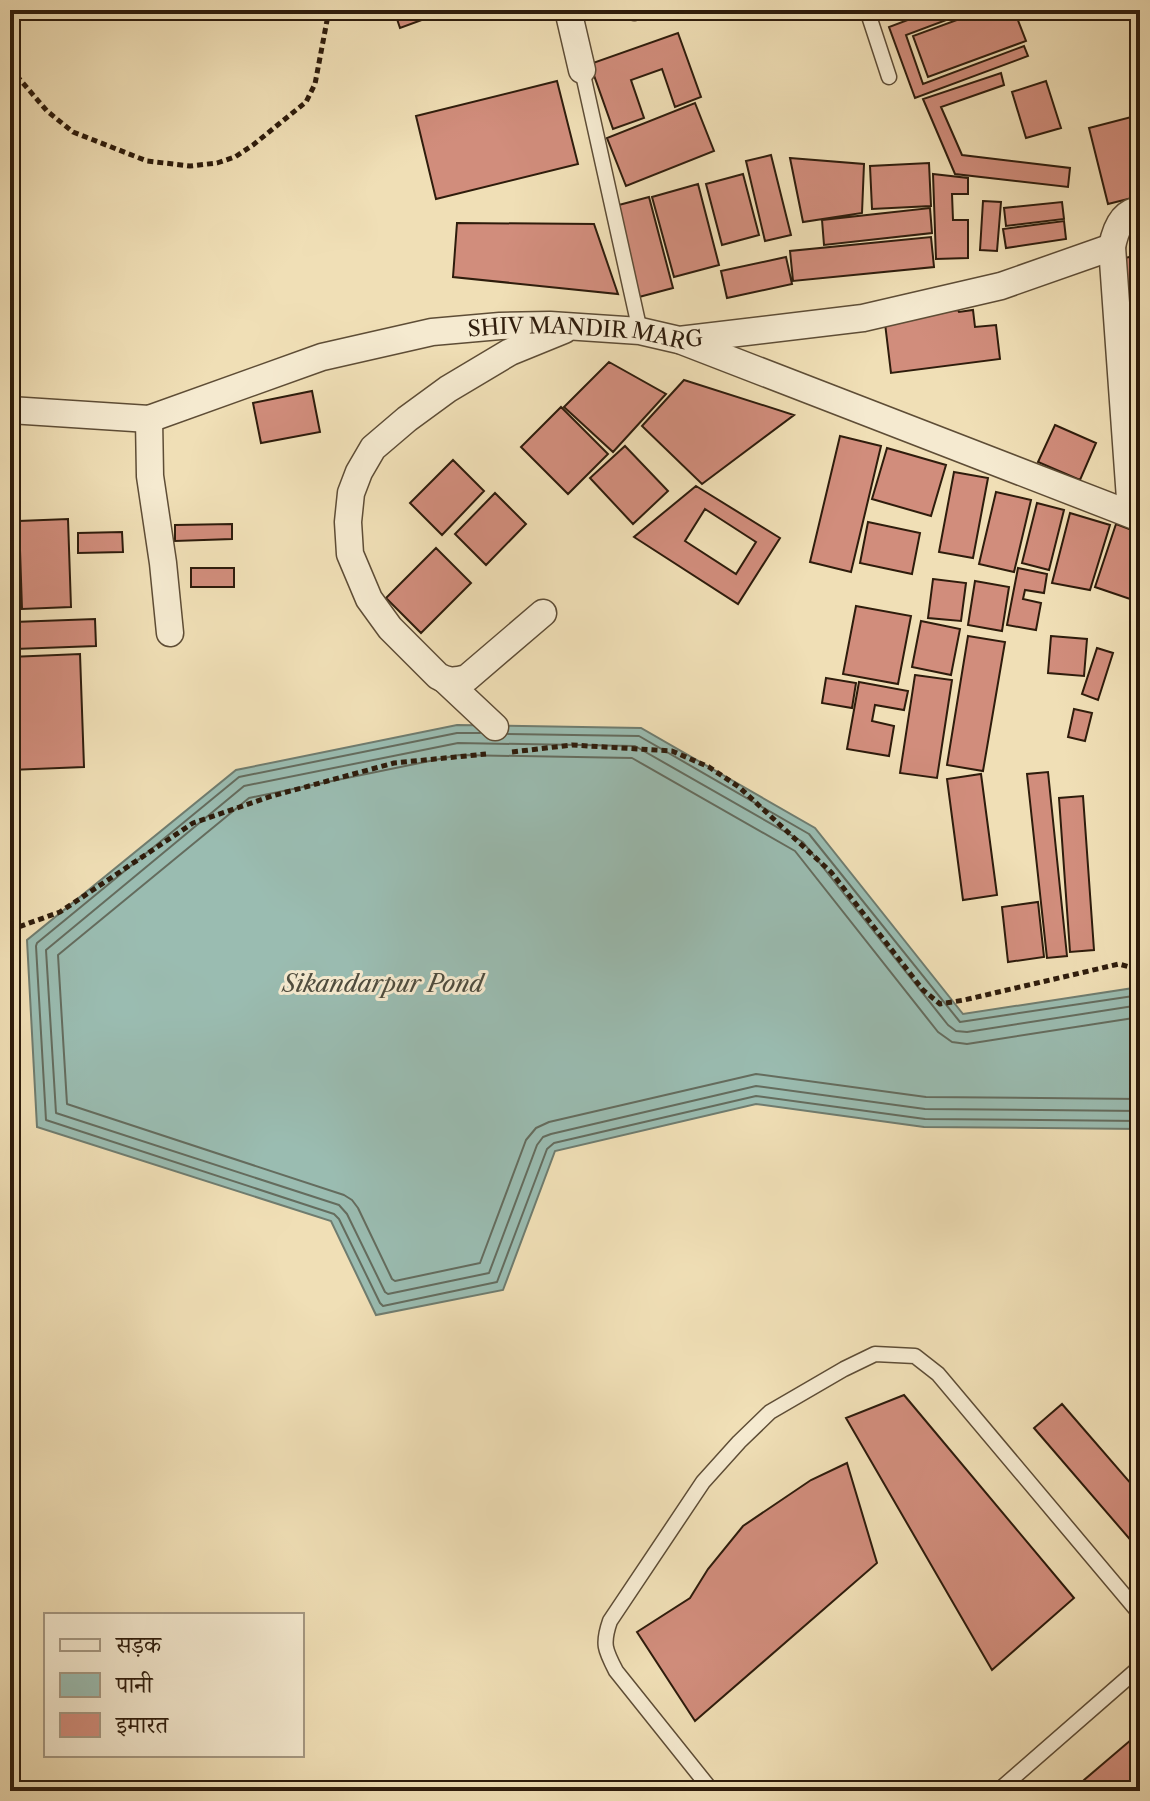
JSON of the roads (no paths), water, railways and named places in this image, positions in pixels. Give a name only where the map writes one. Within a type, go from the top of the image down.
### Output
[{"type":"street","points":[[568,10],[582,70]]},
{"type":"street","points":[[679,340],[1135,515],[1112,247],[1121,222],[1133,211],[1140,210]]},
{"type":"street","name":"SHIV MANDIR MARG","points":[[10,410],[149,419],[322,357],[432,332],[550,325],[640,331],[679,340],[863,318],[1001,286],[1112,247]]},
{"type":"street","points":[[495,727],[390,628],[369,599],[350,554],[348,522],[351,493],[373,448],[407,419],[448,389],[510,352],[571,327]]},
{"type":"street","points":[[149,419],[150,476],[170,633]]},
{"type":"street","points":[[446,681],[467,678],[543,613]]},
{"type":"lane","points":[[867,10],[889,77]]},
{"type":"lane","points":[[582,70],[640,331]]},
{"type":"lane","points":[[712,1791],[616,1671],[606,1652],[604,1637],[619,1606],[703,1482],[739,1442],[770,1412],[875,1354],[915,1356],[938,1374],[1140,1614]]},
{"type":"lane","points":[[998,1791],[1140,1667]]},
{"type":"water","name":"Sikandarpur Pond","points":[[457,725],[641,728],[815,828],[963,1014],[1140,987],[1140,1129],[924,1127],[756,1104],[555,1151],[503,1290],[376,1315],[331,1221],[37,1127],[27,940],[236,770]]}]
